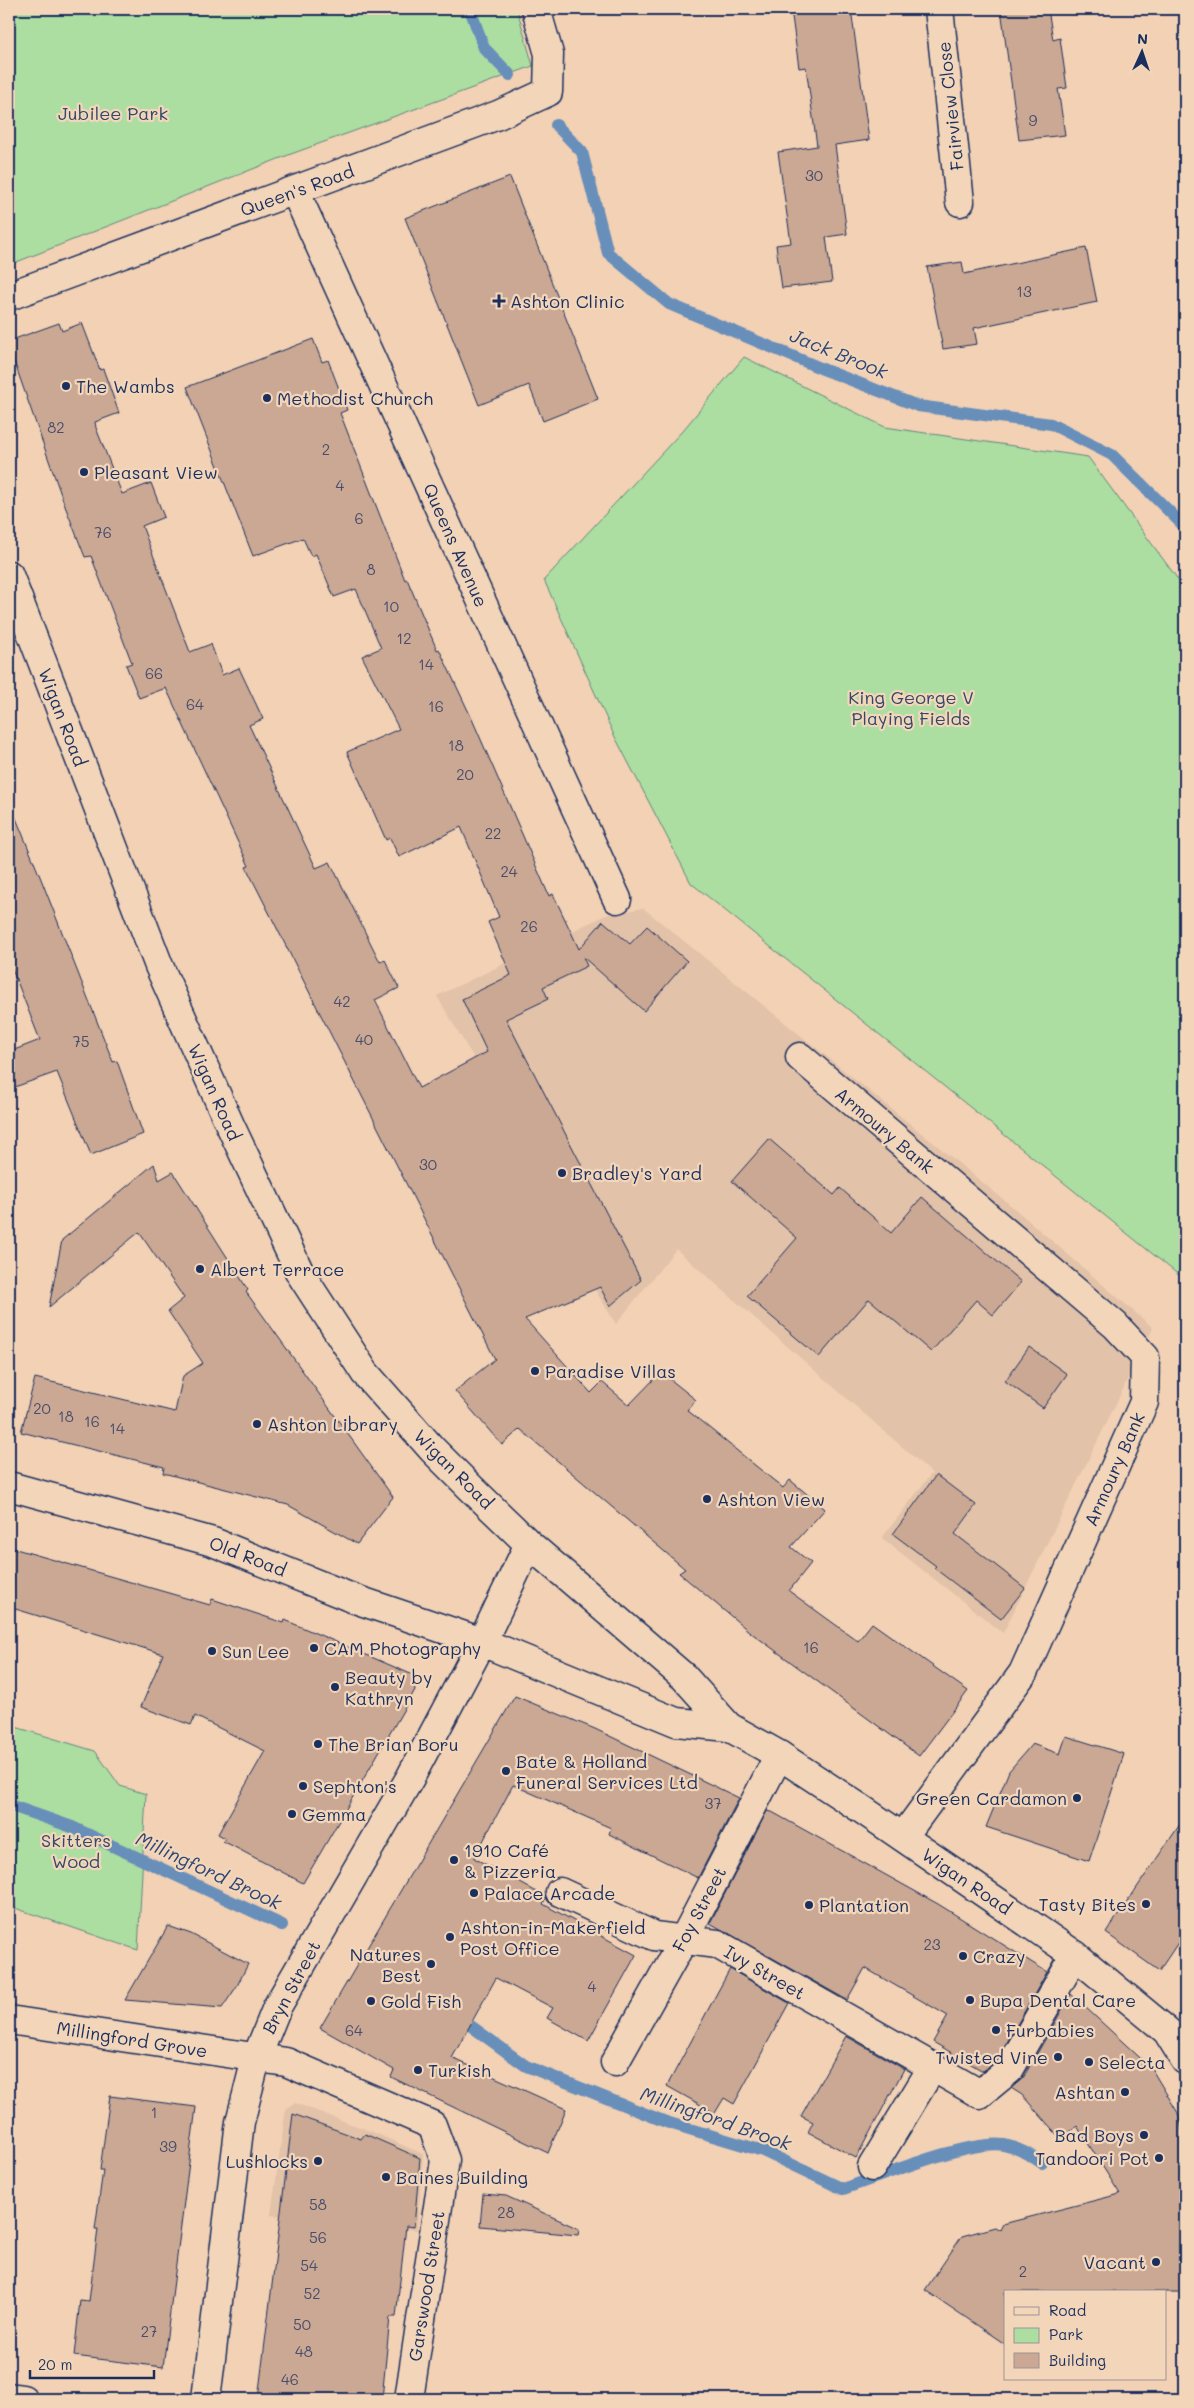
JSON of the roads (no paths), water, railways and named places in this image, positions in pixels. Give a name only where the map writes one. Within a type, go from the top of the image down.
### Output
[{"type":"street","name":"Queen's Road","points":[[9,296],[498,115],[548,92],[549,54],[536,9]]},
{"type":"street","name":"Fairview Close","points":[[939,9],[960,202]]},
{"type":"street","name":"Queens Avenue","points":[[295,191],[617,899]]},
{"type":"street","name":"Wigan Road","points":[[9,575],[160,966],[250,1170],[300,1273],[364,1373],[432,1449],[529,1544],[684,1677],[729,1726],[779,1755],[903,1837],[1075,1955],[1176,2040],[1185,2060]]},
{"type":"street","name":"Armoury Bank","points":[[800,1057],[1115,1325],[1145,1357],[1144,1402],[1023,1673],[903,1837]]},
{"type":"street","name":"Old Road","points":[[9,1486],[213,1542],[352,1598],[482,1642]]},
{"type":"street","points":[[482,1642],[529,1544]]},
{"type":"street","name":"Wigan Road","points":[[482,1642],[676,1722],[729,1726]]},
{"type":"street","name":"Bryn Street","points":[[206,2399],[240,2122],[256,2059],[277,2006],[410,1778],[482,1642]]},
{"type":"street","name":"Foy Street","points":[[615,2062],[684,1939],[779,1755]]},
{"type":"street","name":"Ivy Street","points":[[560,1892],[654,1936],[717,1944],[980,2094],[1009,2070],[1075,1955]]},
{"type":"street","name":"Millingford Grove","points":[[9,2020],[256,2059]]},
{"type":"street","name":"Garswood Street","points":[[256,2059],[286,2062],[432,2125],[445,2160],[409,2399]]},
{"type":"street","points":[[872,2168],[932,2068]]},
{"type":"street","points":[[9,2397],[23,2399]]},
{"type":"waterway","name":"Jack Brook","points":[[470,9],[484,48],[510,75]]},
{"type":"waterway","name":"Jack Brook","points":[[556,125],[582,152],[608,253],[669,304],[825,370],[918,406],[1051,424],[1112,455],[1185,527]]},
{"type":"waterway","name":"Millingford Brook","points":[[9,1805],[72,1827],[282,1925]]},
{"type":"waterway","name":"Millingford Brook","points":[[471,2026],[526,2066],[666,2122],[763,2151],[843,2189],[924,2160],[989,2145],[1004,2145],[1015,2148],[1042,2163]]},
{"type":"place","name":"Ashton Clinic","points":[[499,301]]},
{"type":"place","name":"The Wambs","points":[[66,386]]},
{"type":"place","name":"Methodist Church","points":[[267,398]]},
{"type":"place","name":"Pleasant View","points":[[84,472]]},
{"type":"place","name":"Bradley's Yard","points":[[562,1173]]},
{"type":"place","name":"Albert Terrace","points":[[200,1269]]},
{"type":"place","name":"Paradise Villas","points":[[535,1371]]},
{"type":"place","name":"Ashton Library","points":[[257,1424]]},
{"type":"place","name":"Ashton View","points":[[707,1499]]},
{"type":"place","name":"CAM Photography","points":[[314,1648]]},
{"type":"place","name":"Sun Lee","points":[[212,1651]]},
{"type":"place","name":"Beauty by Kathryn","points":[[335,1687]]},
{"type":"place","name":"The Brian Boru","points":[[318,1744]]},
{"type":"place","name":"Bate & Holland Funeral Services Ltd","points":[[506,1771]]},
{"type":"place","name":"Sephton's","points":[[303,1786]]},
{"type":"place","name":"Green Cardamon","points":[[1077,1798]]},
{"type":"place","name":"Gemma","points":[[292,1814]]},
{"type":"place","name":"1910 Café & Pizzeria","points":[[454,1860]]},
{"type":"place","name":"Palace Arcade","points":[[474,1893]]},
{"type":"place","name":"Tasty Bites","points":[[1146,1904]]},
{"type":"place","name":"Plantation","points":[[809,1905]]},
{"type":"place","name":"Ashton-in-Makerfield Post Office","points":[[450,1937]]},
{"type":"place","name":"Crazy","points":[[963,1956]]},
{"type":"place","name":"Natures Best","points":[[431,1964]]},
{"type":"place","name":"Bupa Dental Care","points":[[970,2000]]},
{"type":"place","name":"Gold Fish","points":[[371,2001]]},
{"type":"place","name":"Furbabies","points":[[996,2030]]},
{"type":"place","name":"Twisted Vine","points":[[1058,2057]]},
{"type":"place","name":"Selecta","points":[[1089,2062]]},
{"type":"place","name":"Turkish","points":[[418,2070]]},
{"type":"place","name":"Ashtan","points":[[1125,2092]]},
{"type":"place","name":"Bad Boys","points":[[1144,2135]]},
{"type":"place","name":"Tandoori Pot","points":[[1159,2158]]},
{"type":"place","name":"Lushlocks","points":[[318,2161]]},
{"type":"place","name":"Baines Building","points":[[386,2177]]},
{"type":"place","name":"Vacant","points":[[1156,2262]]},
{"type":"park label","name":"Jubilee Park","points":[[113,113]]},
{"type":"park label","name":"King George V Playing Fields","points":[[911,708]]},
{"type":"park label","name":"Skitters Wood","points":[[76,1850]]}]
